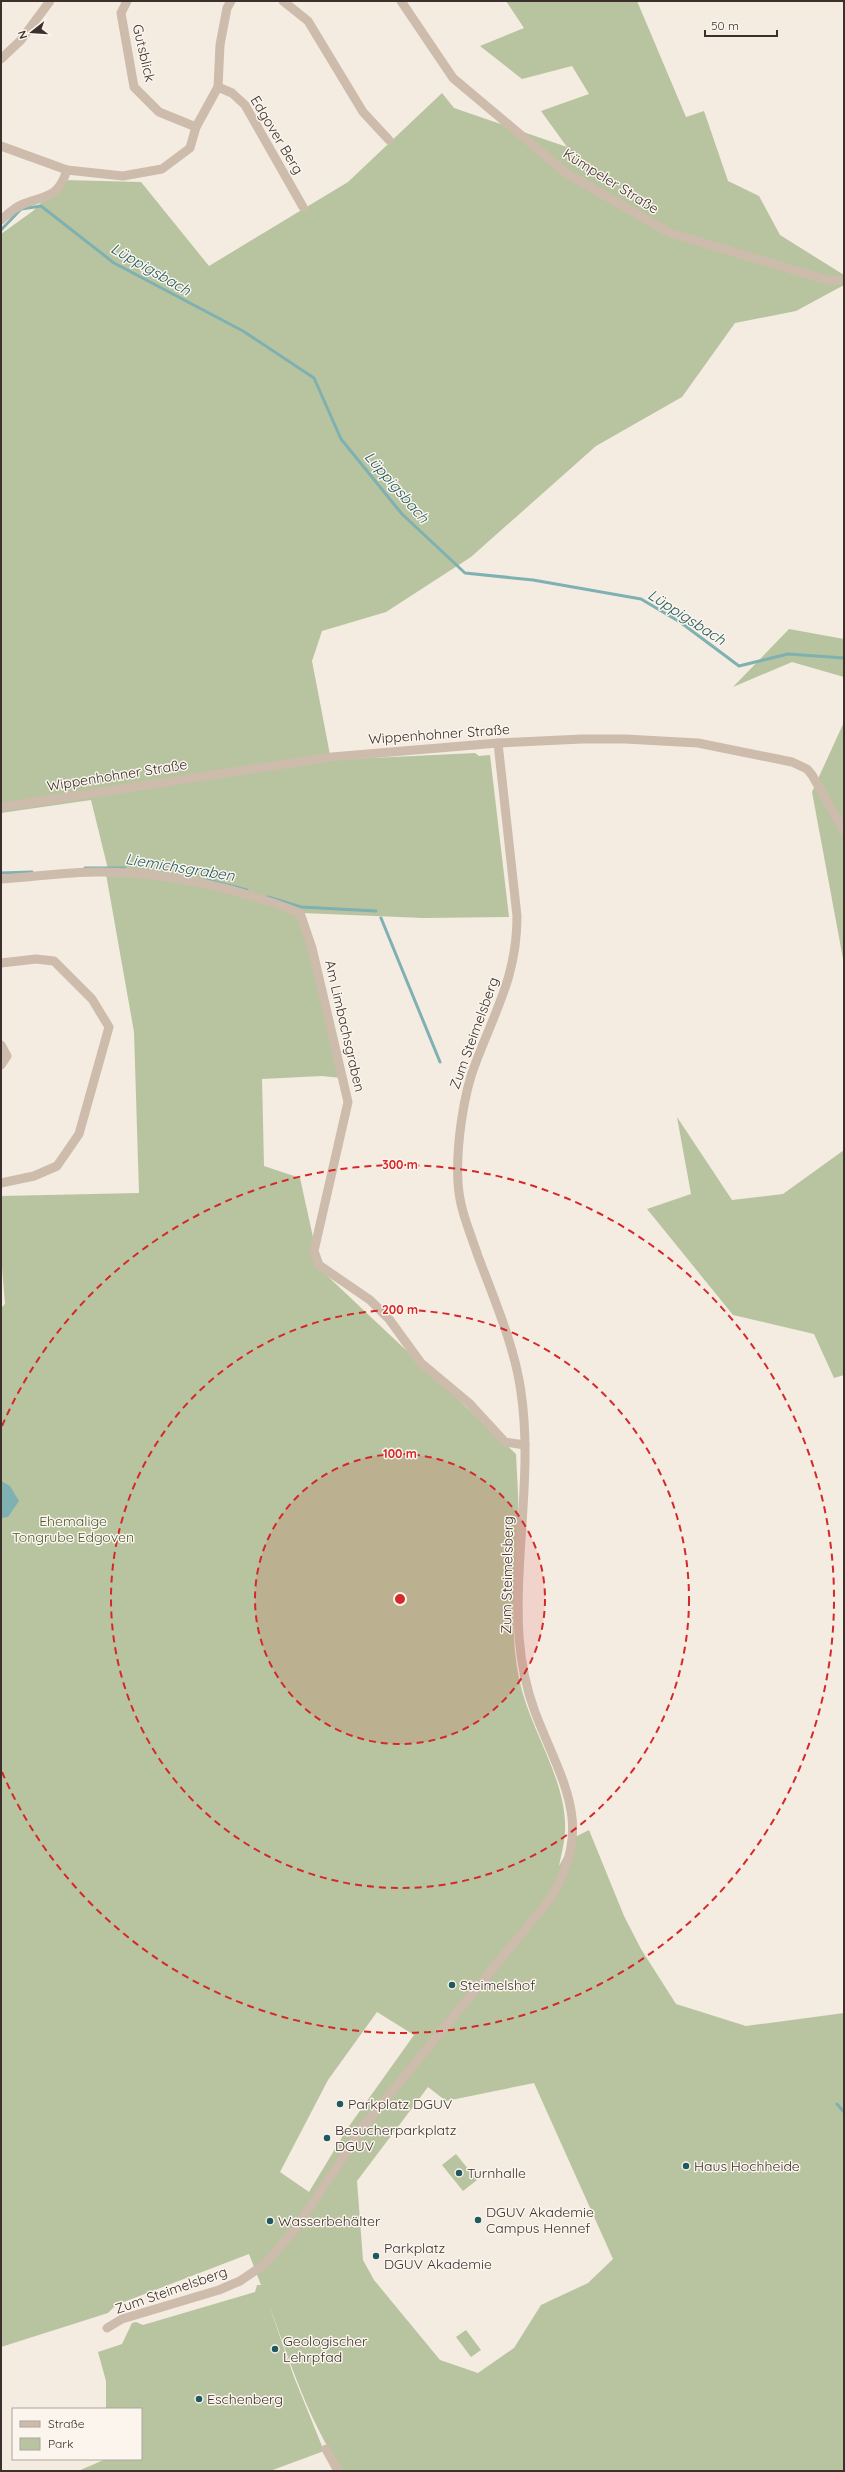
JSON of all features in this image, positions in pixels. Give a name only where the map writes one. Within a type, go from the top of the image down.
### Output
[{"type":"street","points":[[1,59],[20,40],[50,1]]},
{"type":"street","name":"Gutsblick","points":[[127,1],[121,13],[134,87],[159,112],[196,127]]},
{"type":"street","points":[[1,146],[67,170],[123,176],[162,169],[190,148],[196,127],[218,87],[220,45],[227,8],[231,1]]},
{"type":"street","points":[[283,1],[308,21],[363,112],[389,140]]},
{"type":"street","name":"Kümpeler Straße","points":[[401,1],[453,78],[566,173],[670,233],[828,280],[844,280]]},
{"type":"street","name":"Edgover Berg","points":[[218,87],[232,93],[245,105],[303,206]]},
{"type":"street","points":[[1,220],[19,205],[55,194],[63,183],[67,170]]},
{"type":"street","name":"Wippenhohner Straße","points":[[1,807],[332,757],[498,743],[582,739],[661,740],[698,743],[785,760],[801,765],[812,775],[844,831]]},
{"type":"street","name":"Zum Steimelsberg","points":[[107,2328],[122,2319],[219,2290],[240,2281],[265,2264],[296,2228],[366,2123],[535,1918],[563,1878],[570,1856],[574,1832],[572,1811],[567,1790],[534,1709],[525,1677],[520,1638],[518,1584],[525,1445],[521,1391],[497,1308],[464,1215],[458,1182],[463,1106],[475,1064],[504,994],[515,959],[517,938],[518,916],[498,743]]},
{"type":"street","name":"Am Limbachsgraben","points":[[1,879],[85,872],[128,873],[226,889],[300,913],[312,948],[348,1102],[314,1251],[319,1265],[370,1300],[389,1319],[421,1363],[470,1404],[505,1442],[525,1445]]},
{"type":"street","points":[[1,963],[36,959],[54,961],[92,999],[108,1026],[79,1134],[57,1166],[34,1176],[1,1183]]},
{"type":"street","points":[[1,1045],[7,1056],[1,1065]]},
{"type":"street","points":[[326,2449],[338,2471]]},
{"type":"green space","name":"Ehemalige Tongrube Edgoven","points":[[506,1],[637,1],[686,117],[704,111],[728,181],[759,196],[780,235],[844,275],[844,285],[796,311],[735,323],[682,397],[596,446],[471,557],[386,612],[322,631],[312,661],[331,760],[475,753],[479,756],[490,755],[509,917],[423,918],[302,913],[341,1078],[322,1076],[262,1079],[264,1166],[300,1178],[320,1269],[516,1454],[518,1513],[514,1600],[514,1639],[523,1696],[552,1768],[563,1804],[565,1833],[559,1866],[575,1837],[589,1830],[624,1916],[641,1949],[676,2004],[746,2026],[844,2013],[844,2471],[343,2471],[320,2432],[310,2411],[292,2369],[269,2305],[294,2377],[324,2451],[270,2471],[78,2471],[104,2460],[142,2460],[142,2408],[106,2408],[106,2381],[98,2352],[122,2344],[132,2323],[136,2322],[143,2325],[255,2292],[257,2285],[261,2285],[249,2254],[116,2305],[108,2313],[1,2347],[1,1308],[5,1304],[1,1255],[1,1196],[139,1193],[134,1032],[106,874],[108,869],[91,800],[1,813],[1,234],[33,211],[64,180],[141,182],[209,266],[348,182],[442,93],[454,108],[567,147],[541,111],[589,94],[572,66],[522,79],[480,46],[524,28]],"holes":[[[377,2012],[414,2035],[347,2129],[309,2192],[280,2172],[328,2080]],[[534,2083],[613,2259],[588,2283],[541,2305],[514,2348],[478,2373],[440,2360],[374,2280],[363,2260],[357,2181],[428,2087],[446,2101]]]},
{"type":"green space","points":[[789,629],[844,639],[844,677],[792,662],[733,687]]},
{"type":"green space","points":[[844,722],[844,964],[812,792]]},
{"type":"green space","points":[[677,1117],[732,1200],[783,1194],[844,1150],[844,1375],[834,1378],[814,1334],[733,1315],[647,1209],[691,1194]]},
{"type":"green space","name":"Turnhalle","points":[[456,2154],[477,2180],[463,2191],[442,2165]]},
{"type":"green space","points":[[466,2330],[481,2350],[471,2357],[456,2337]]},
{"type":"water","points":[[1,1481],[10,1486],[19,1501],[8,1517],[1,1518]]},
{"type":"waterway","name":"Lüppigsbach","points":[[1,230],[21,209],[41,206],[114,263],[243,331],[314,378],[341,439],[402,514],[465,573],[533,580],[641,599],[680,622],[739,666],[788,654],[844,658]]},
{"type":"waterway","name":"Liemichsgraben","points":[[85,868],[125,868]]},
{"type":"waterway","name":"Liemichsgraben","points":[[1,873],[32,872]]},
{"type":"waterway","name":"Liemichsgraben","points":[[208,880],[247,890]]},
{"type":"waterway","name":"Liemichsgraben","points":[[268,897],[301,907],[376,911]]},
{"type":"waterway","name":"Liemichsgraben","points":[[381,918],[440,1062]]},
{"type":"waterway","points":[[837,2104],[844,2112]]},
{"type":"place","name":"Steimelshof","points":[[452,1985]]},
{"type":"place","name":"Parkplatz DGUV","points":[[340,2104]]},
{"type":"place","name":"Besucherparkplatz DGUV","points":[[327,2138]]},
{"type":"place","name":"Haus Hochheide","points":[[686,2166]]},
{"type":"place","name":"Turnhalle","points":[[459,2173]]},
{"type":"place","name":"DGUV Akademie Campus Hennef","points":[[478,2220]]},
{"type":"place","name":"Wasserbehälter","points":[[270,2221]]},
{"type":"place","name":"Parkplatz DGUV Akademie","points":[[376,2256]]},
{"type":"place","name":"Geologischer Lehrpfad","points":[[275,2349]]},
{"type":"place","name":"Eschenberg","points":[[199,2399]]}]
